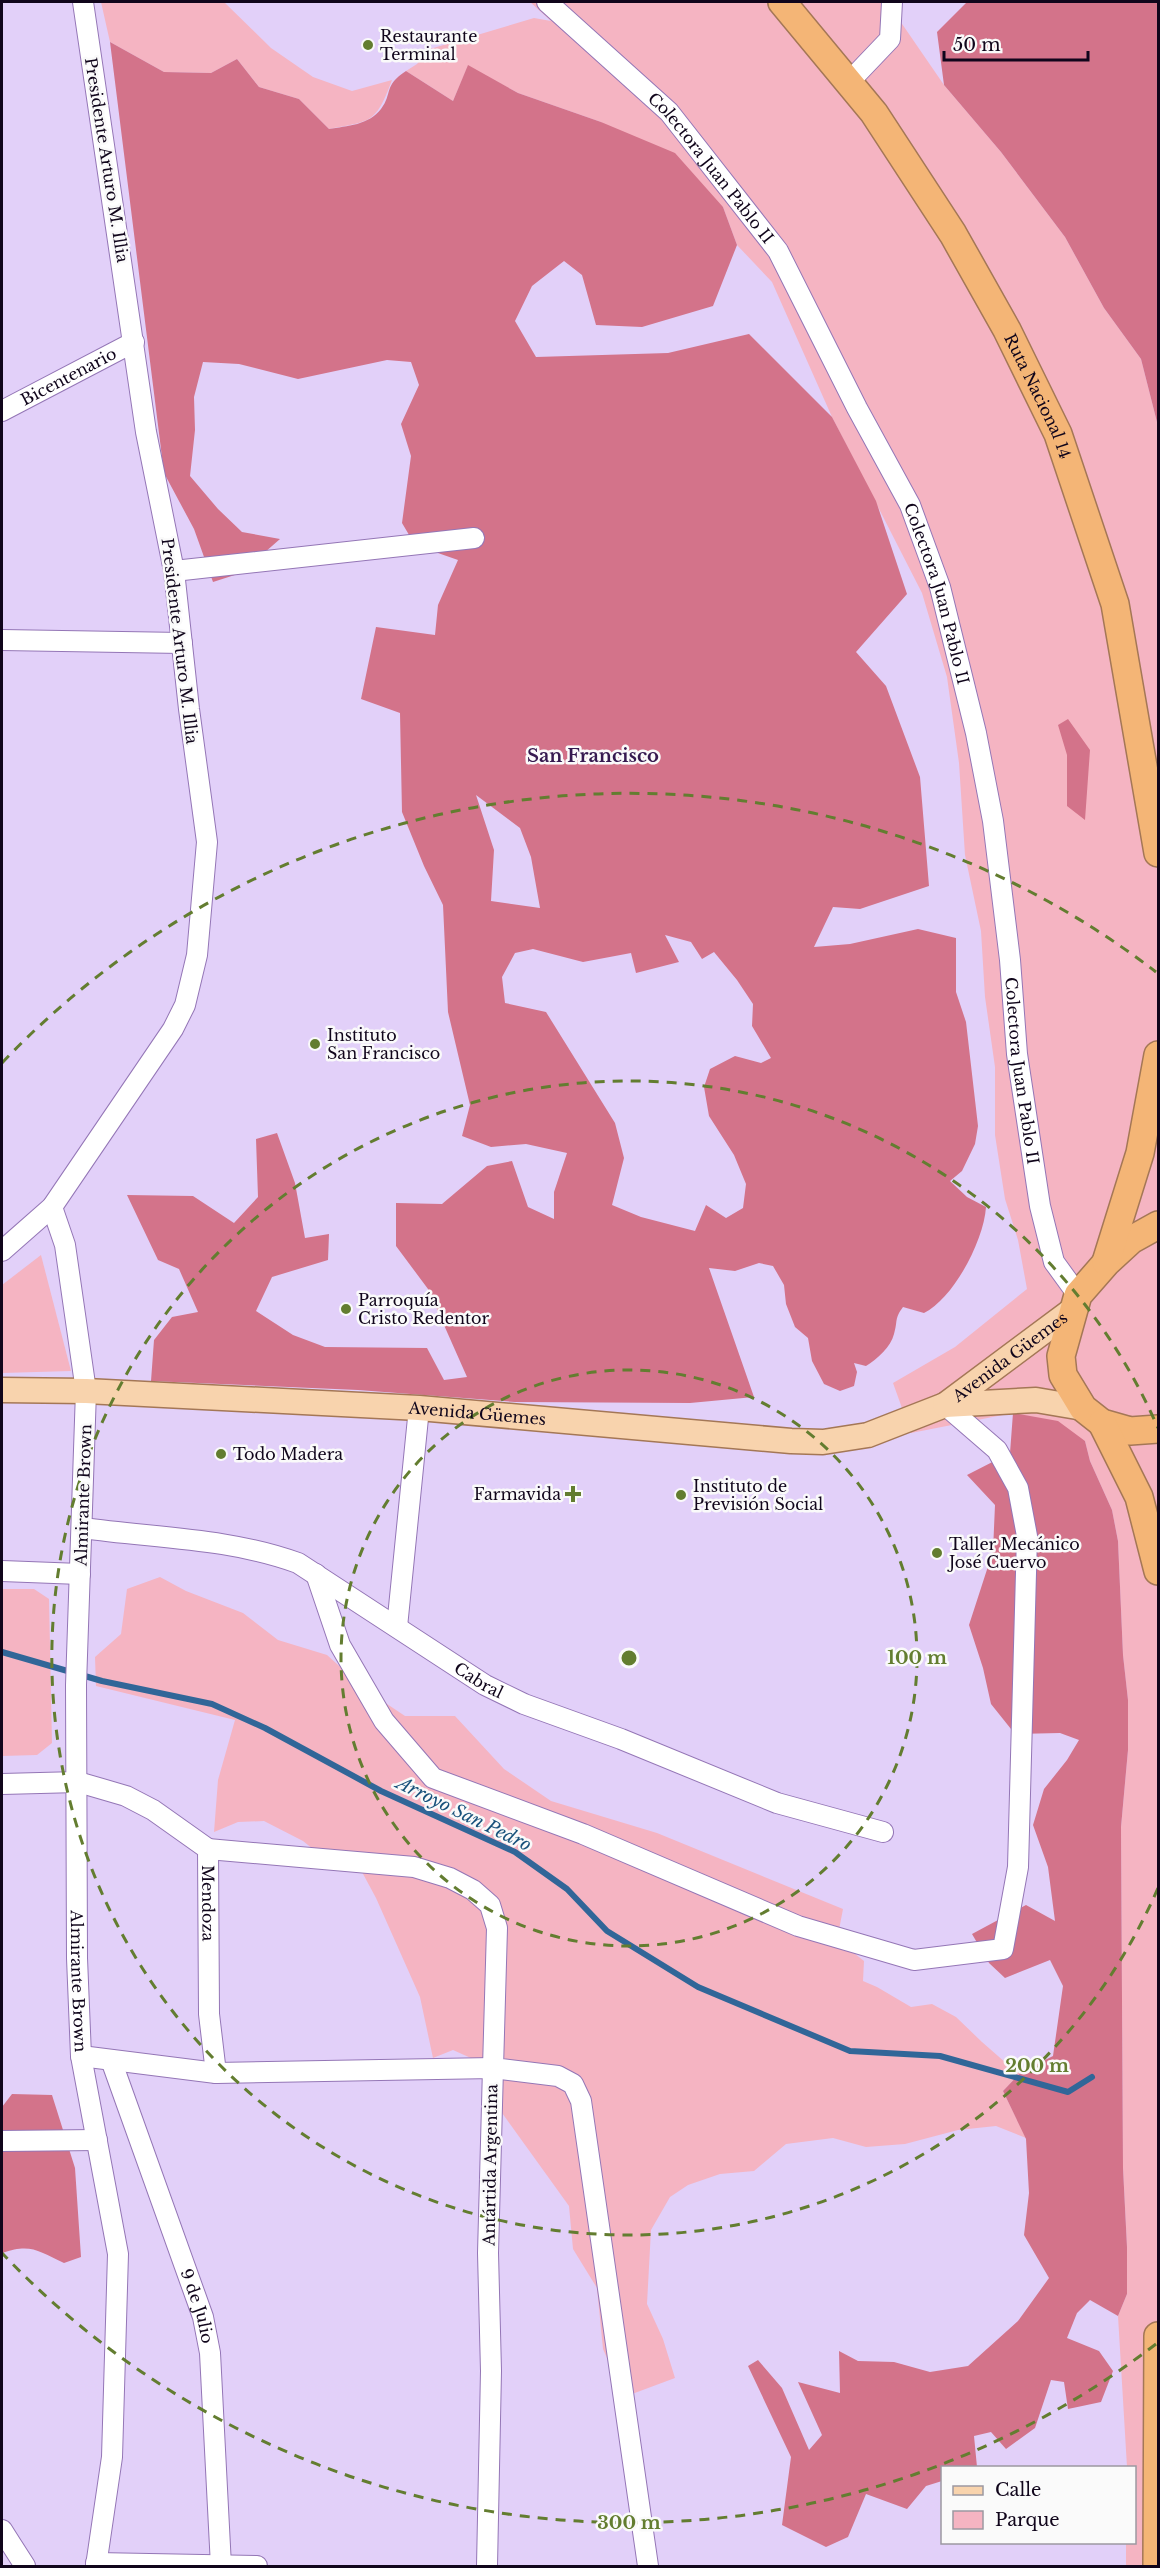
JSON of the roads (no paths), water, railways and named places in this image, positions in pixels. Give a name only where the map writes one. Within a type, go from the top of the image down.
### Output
[{"type":"highway","name":"Ruta Nacional 14","points":[[782,2],[874,113],[953,234],[1006,330],[1058,434],[1115,604],[1158,853]]},
{"type":"highway","points":[[1106,1263],[1140,1153],[1158,1055]]},
{"type":"highway","points":[[1158,1225],[1131,1240],[1106,1263],[1077,1301],[1060,1356],[1063,1375],[1092,1415],[1139,1497],[1158,1571]]},
{"type":"highway","points":[[1092,1415],[1130,1431],[1158,1429]]},
{"type":"highway","points":[[1157,2566],[1158,2336]]},
{"type":"main road","name":"Avenida Güemes","points":[[2,1390],[419,1408],[823,1442],[868,1435],[945,1405],[1077,1301]]},
{"type":"main road","name":"Avenida Güemes","points":[[945,1405],[1036,1400],[1092,1415]]},
{"type":"street","name":"Presidente Arturo M. Illia","points":[[2,1251],[52,1207],[173,1029],[185,1005],[197,955],[207,842],[174,571],[146,432],[83,2]]},
{"type":"street","name":"Colectora Juan Pablo II","points":[[547,2],[669,112],[778,251],[857,408],[910,505],[940,587],[976,733],[993,821],[1010,960],[1017,1054],[1040,1206],[1054,1262],[1077,1301]]},
{"type":"street","points":[[849,82],[890,39],[892,2]]},
{"type":"street","name":"Bicentenario","points":[[2,411],[134,342]]},
{"type":"street","points":[[174,571],[474,538]]},
{"type":"street","points":[[2,640],[182,643]]},
{"type":"street","name":"Almirante Brown","points":[[52,1207],[65,1245],[86,1392],[76,1685],[77,1958],[81,2056],[118,2254],[112,2457],[96,2565]]},
{"type":"street","points":[[316,1574],[340,1645],[384,1721],[433,1778],[583,1834],[798,1926],[914,1960],[1003,1949],[1018,1867],[1027,1536],[1018,1488],[997,1450],[945,1405]]},
{"type":"street","points":[[397,1627],[419,1408]]},
{"type":"street","name":"Cabral","points":[[83,1528],[266,1551],[298,1563],[485,1685],[524,1704],[631,1743],[777,1803],[883,1832]]},
{"type":"street","points":[[2,1571],[80,1574]]},
{"type":"street","name":"Mendoza","points":[[2,1784],[78,1782],[126,1796],[153,1810],[208,1849],[209,2014],[216,2073]]},
{"type":"street","points":[[208,1849],[414,1867],[450,1878],[473,1890],[490,1905],[497,1928],[493,2068],[558,2076],[573,2084],[581,2102],[648,2566]]},
{"type":"street","name":"Antártida Argentina","points":[[81,2056],[216,2073],[493,2068],[488,2253],[492,2371],[488,2566]]},
{"type":"street","name":"9 de Julio","points":[[111,2060],[203,2317],[210,2353],[221,2566]]},
{"type":"street","points":[[2,2141],[97,2140]]},
{"type":"street","points":[[2,2530],[26,2566]]},
{"type":"street","points":[[96,2565],[257,2566]]},
{"type":"waterway","name":"Arroyo San Pedro","points":[[2,1652],[102,1681],[212,1704],[265,1728],[381,1791],[515,1852],[567,1889],[607,1931],[698,1987],[850,2051],[940,2056],[1068,2092],[1092,2077]]},
{"type":"place","name":"Restaurante Terminal","points":[[368,45]]},
{"type":"place","name":"Instituto San Francisco","points":[[315,1044]]},
{"type":"place","name":"Parroquía Cristo Redentor","points":[[346,1309]]},
{"type":"place","name":"Todo Madera","points":[[221,1454]]},
{"type":"place","name":"Farmavida","points":[[573,1494]]},
{"type":"place","name":"Instituto de Previsión Social","points":[[681,1495]]},
{"type":"place","name":"Taller Mecánico José Cuervo","points":[[937,1553]]},
{"type":"district","name":"San Francisco","points":[[593,756]]}]
